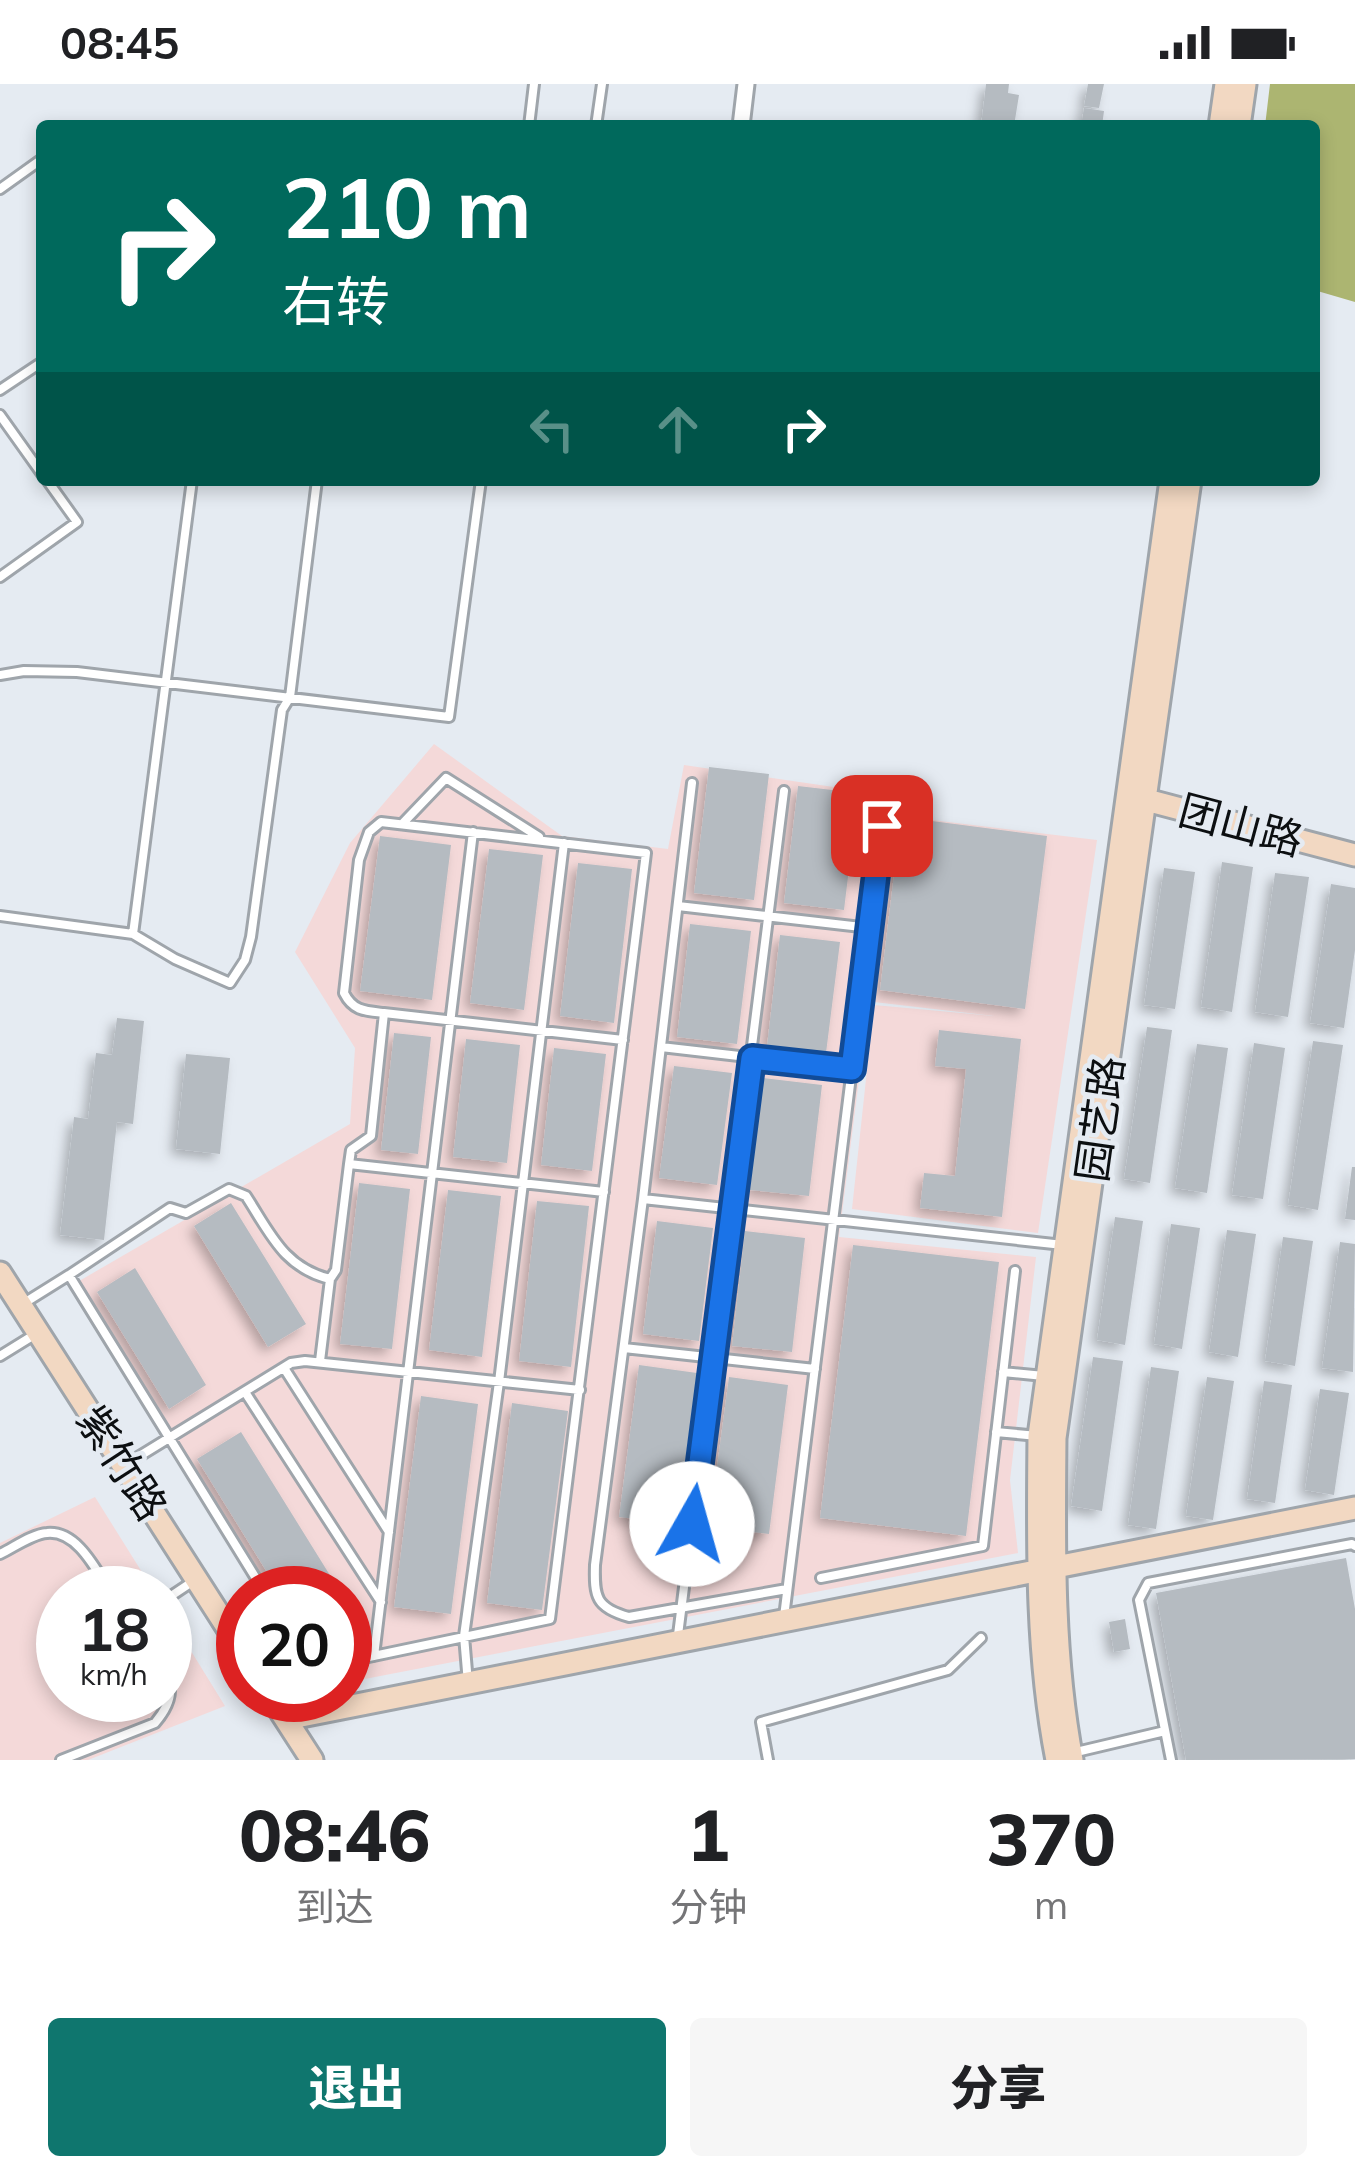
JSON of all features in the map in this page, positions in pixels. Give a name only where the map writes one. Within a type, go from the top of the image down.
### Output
[{"type":"street","points":[[742,120],[746,84]]},
{"type":"street","points":[[1221,120],[1226,84]]},
{"type":"street","points":[[1240,120],[1245,84]]},
{"type":"street","name":"园艺路","points":[[1046,1570],[1055,1438],[1170,486]]},
{"type":"street","name":"园艺路","points":[[1067,1758],[1048,1718],[1040,1436],[1065,1245],[1189,486]]},
{"type":"street","name":"团山路","points":[[1136,797],[1355,856]]},
{"type":"street","name":"紫竹路","points":[[0,1274],[216,1611]]},
{"type":"street","points":[[372,1702],[1355,1508]]},
{"type":"street","points":[[288,1722],[312,1760]]},
{"type":"lane","points":[[530,120],[535,84]]},
{"type":"lane","points":[[597,120],[602,84]]},
{"type":"lane","points":[[0,189],[36,163]]},
{"type":"lane","points":[[0,390],[36,366]]},
{"type":"lane","points":[[0,415],[36,466]]},
{"type":"lane","points":[[0,577],[76,522],[50,486]]},
{"type":"lane","points":[[133,934],[191,486]]},
{"type":"lane","points":[[0,916],[133,934],[230,983],[245,960],[251,937],[282,710],[290,698],[316,486]]},
{"type":"lane","points":[[0,675],[77,672],[449,717],[480,486]]},
{"type":"lane","points":[[403,823],[446,778],[546,841]]},
{"type":"lane","points":[[692,784],[595,1587],[599,1603],[629,1617],[788,1589]]},
{"type":"lane","points":[[677,1643],[784,791]]},
{"type":"lane","points":[[473,832],[451,1020],[433,1173],[410,1371],[374,1656],[550,1619],[580,1390],[646,854],[403,823],[381,822],[369,832],[363,843],[344,993],[350,1004],[358,1010],[451,1020],[541,1030],[623,1040]]},
{"type":"lane","points":[[784,1622],[882,826]]},
{"type":"lane","points":[[468,1684],[464,1636],[500,1382],[563,843]]},
{"type":"lane","points":[[678,906],[870,928]]},
{"type":"lane","points":[[320,1361],[351,1150],[371,1136],[384,1013]]},
{"type":"lane","points":[[661,1047],[852,1069]]},
{"type":"lane","points":[[349,1164],[604,1192]]},
{"type":"lane","points":[[20,1305],[170,1208],[186,1213],[229,1189],[246,1196],[290,1260],[307,1274],[330,1280]]},
{"type":"lane","points":[[644,1198],[1065,1245]]},
{"type":"lane","points":[[821,1578],[983,1546],[1015,1270]]},
{"type":"lane","points":[[69,1275],[248,1566]]},
{"type":"lane","points":[[0,1356],[38,1332]]},
{"type":"lane","points":[[624,1348],[815,1369]]},
{"type":"lane","points":[[124,1466],[284,1368],[305,1360],[580,1390]]},
{"type":"lane","points":[[284,1368],[389,1532]]},
{"type":"lane","points":[[1004,1372],[1047,1377]]},
{"type":"lane","points":[[245,1392],[381,1601]]},
{"type":"lane","points":[[996,1432],[1040,1436]]},
{"type":"lane","points":[[0,1554],[47,1533],[76,1543],[92,1566]]},
{"type":"lane","points":[[1171,1760],[1138,1600],[1148,1583],[1355,1546]]},
{"type":"lane","points":[[192,1583],[196,1580]]},
{"type":"lane","points":[[768,1760],[761,1721],[948,1670],[981,1638]]},
{"type":"lane","points":[[61,1760],[156,1722]]},
{"type":"lane","points":[[1067,1758],[1166,1731]]},
{"type":"shaded area","points":[[434,744],[562,836],[668,849],[684,765],[895,796],[839,1237],[1036,1257],[1010,1480],[1018,1553],[372,1678],[372,1566],[247,1566],[74,1284],[350,1124],[355,1048],[295,952],[350,843]]},
{"type":"shaded area","points":[[899,816],[1097,840],[1038,1233],[852,1209],[874,1005],[994,1016],[874,1002]]},
{"type":"shaded area","points":[[95,1497],[138,1566],[36,1566],[36,1722],[184,1722],[88,1760],[0,1760],[0,1543]]},
{"type":"shaded area","points":[[192,1653],[216,1691],[216,1710],[192,1719]]},
{"type":"green space","points":[[1270,84],[1355,84],[1355,302],[1320,292],[1320,120],[1266,120]]},
{"type":"building","points":[[986,84],[1009,84],[1008,93],[1019,95],[1015,120],[982,120]]},
{"type":"building","points":[[1088,84],[1104,84],[1099,108],[1084,106]]},
{"type":"building","points":[[1084,108],[1104,111],[1103,120],[1082,120]]},
{"type":"building","points":[[709,767],[769,774],[754,900],[694,893]]},
{"type":"building","points":[[798,786],[858,793],[844,910],[784,903]]},
{"type":"building","points":[[901,817],[1047,836],[1025,1009],[880,990]]},
{"type":"building","points":[[380,836],[451,845],[432,1000],[360,991]]},
{"type":"building","points":[[489,849],[543,855],[524,1010],[470,1003]]},
{"type":"building","points":[[1222,862],[1253,867],[1232,1012],[1201,1007]]},
{"type":"building","points":[[578,863],[632,869],[614,1023],[560,1016]]},
{"type":"building","points":[[1164,868],[1195,872],[1175,1009],[1144,1005]]},
{"type":"building","points":[[1275,873],[1309,877],[1288,1017],[1255,1012]]},
{"type":"building","points":[[1331,884],[1355,888],[1355,950],[1344,1028],[1310,1023]]},
{"type":"building","points":[[690,924],[751,931],[737,1044],[677,1037]]},
{"type":"building","points":[[780,935],[840,942],[826,1053],[767,1046]]},
{"type":"building","points":[[117,1018],[144,1021],[133,1124],[117,1122],[104,1240],[60,1235],[74,1117],[88,1119],[96,1053],[112,1055]]},
{"type":"building","points":[[1147,1027],[1172,1030],[1150,1183],[1124,1179]]},
{"type":"building","points":[[939,1030],[1021,1039],[1002,1217],[920,1208],[924,1173],[955,1176],[966,1069],[935,1066]]},
{"type":"building","points":[[394,1033],[431,1037],[418,1154],[381,1150]]},
{"type":"building","points":[[466,1039],[520,1045],[507,1163],[453,1157]]},
{"type":"building","points":[[1313,1041],[1343,1045],[1318,1210],[1288,1205]]},
{"type":"building","points":[[1254,1043],[1285,1048],[1263,1199],[1232,1195]]},
{"type":"building","points":[[1197,1044],[1228,1048],[1207,1193],[1175,1188]]},
{"type":"building","points":[[554,1048],[606,1054],[592,1171],[541,1165]]},
{"type":"building","points":[[186,1054],[230,1058],[220,1154],[176,1149]]},
{"type":"building","points":[[674,1066],[732,1073],[717,1185],[659,1178]]},
{"type":"building","points":[[763,1078],[822,1085],[809,1196],[750,1190]]},
{"type":"building","points":[[1355,1167],[1355,1220],[1345,1219]]},
{"type":"building","points":[[359,1183],[410,1189],[392,1349],[340,1344]]},
{"type":"building","points":[[448,1190],[501,1196],[482,1357],[429,1350]]},
{"type":"building","points":[[537,1201],[589,1206],[571,1367],[519,1361]]},
{"type":"building","points":[[231,1203],[306,1324],[268,1347],[194,1226]]},
{"type":"building","points":[[1115,1217],[1143,1221],[1125,1345],[1097,1340]]},
{"type":"building","points":[[657,1221],[713,1228],[699,1341],[643,1334]]},
{"type":"building","points":[[1171,1224],[1200,1228],[1182,1349],[1154,1344]]},
{"type":"building","points":[[1227,1230],[1256,1234],[1238,1357],[1209,1352]]},
{"type":"building","points":[[745,1231],[805,1238],[792,1352],[732,1346]]},
{"type":"building","points":[[1283,1237],[1313,1241],[1295,1366],[1265,1361]]},
{"type":"building","points":[[1340,1242],[1355,1244],[1353,1372],[1322,1368]]},
{"type":"building","points":[[853,1245],[999,1262],[966,1536],[820,1518]]},
{"type":"building","points":[[135,1268],[206,1385],[169,1409],[97,1292]]},
{"type":"building","points":[[1093,1357],[1123,1361],[1102,1511],[1071,1506]]},
{"type":"building","points":[[639,1365],[697,1373],[677,1524],[619,1517]]},
{"type":"building","points":[[1151,1367],[1179,1371],[1156,1529],[1128,1525]]},
{"type":"building","points":[[729,1377],[788,1385],[769,1534],[709,1527]]},
{"type":"building","points":[[1207,1377],[1234,1381],[1213,1520],[1186,1516]]},
{"type":"building","points":[[1264,1381],[1292,1385],[1275,1503],[1247,1499]]},
{"type":"building","points":[[1320,1389],[1349,1393],[1334,1495],[1305,1490]]},
{"type":"building","points":[[421,1396],[478,1404],[451,1614],[394,1607]]},
{"type":"building","points":[[512,1403],[568,1411],[542,1610],[487,1603]]},
{"type":"building","points":[[241,1432],[324,1566],[263,1566],[197,1459]]},
{"type":"building","points":[[1346,1558],[1355,1609],[1355,1759],[1186,1760],[1156,1593]]},
{"type":"building","points":[[1125,1619],[1130,1649],[1114,1652],[1109,1622]]},
{"type":"route","points":[[692,1524],[752,1058],[852,1069],[882,826]]}]
